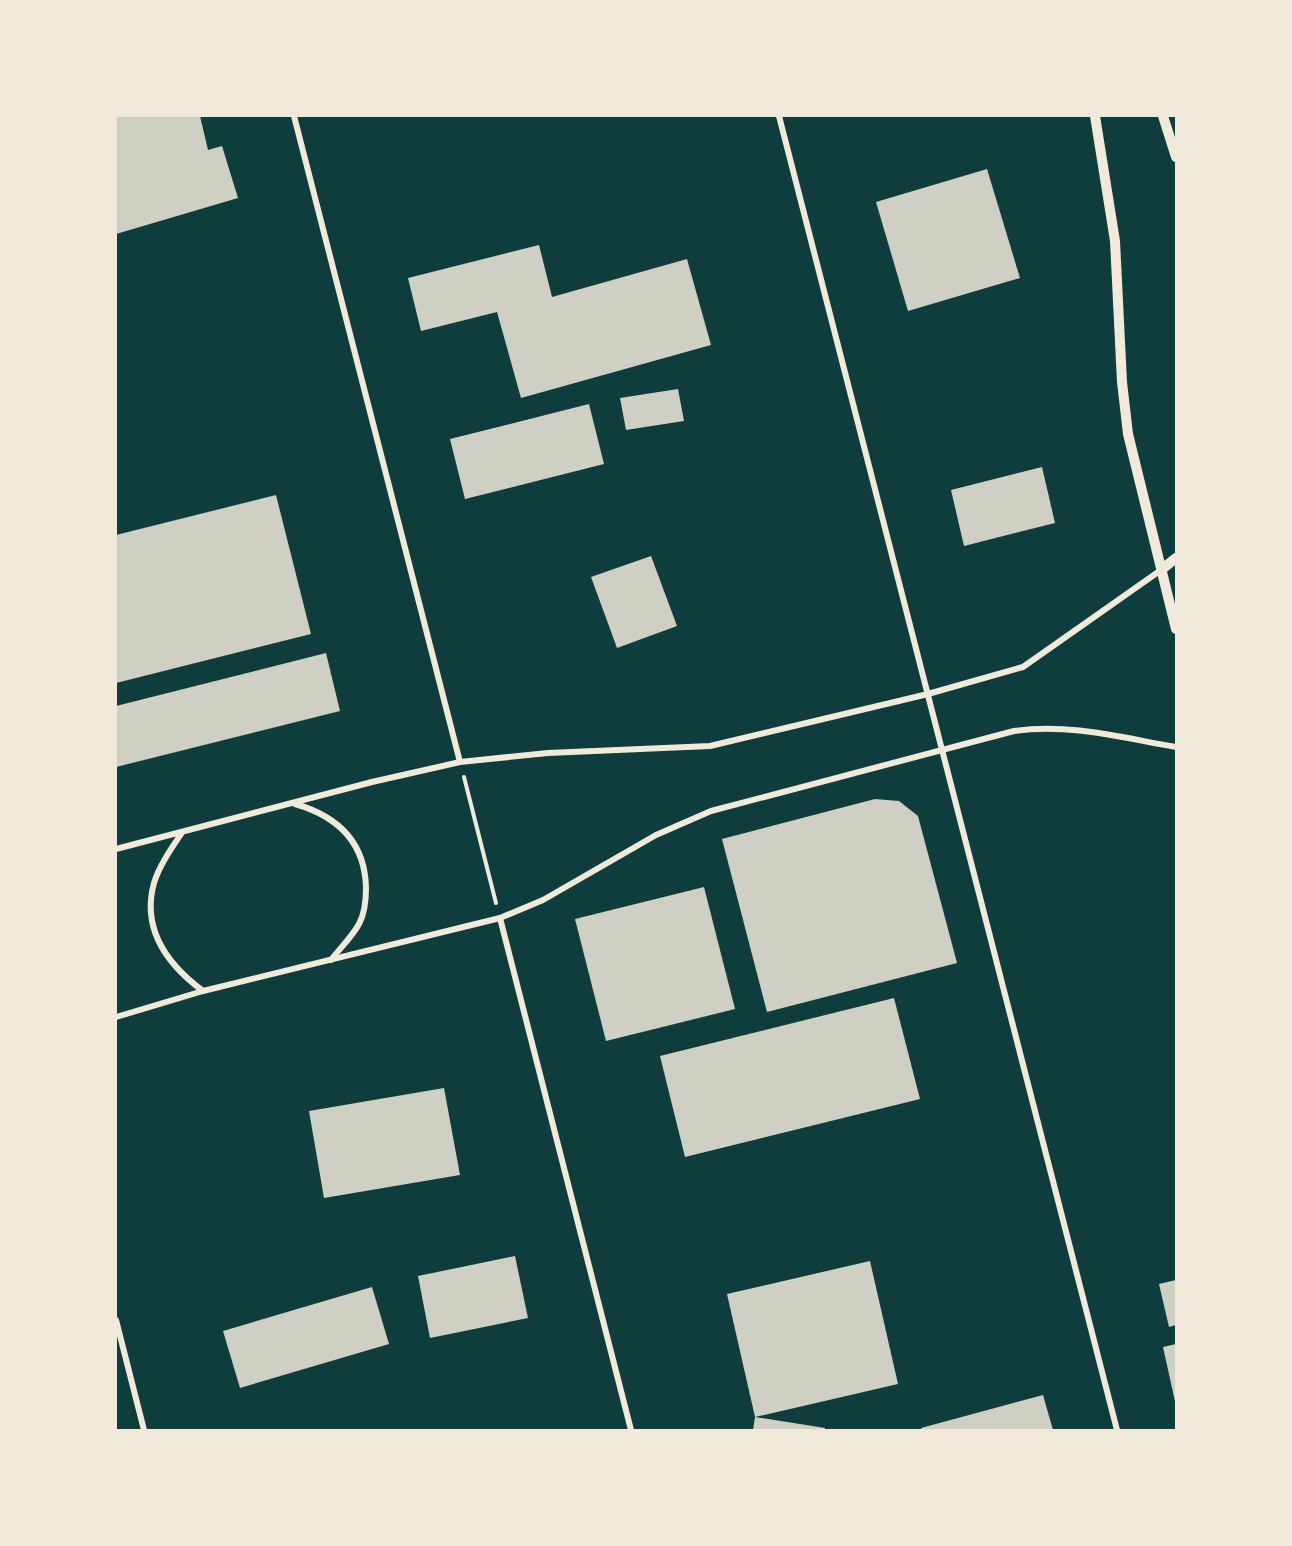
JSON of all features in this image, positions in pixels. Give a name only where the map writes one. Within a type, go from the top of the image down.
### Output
[{"type":"street","points":[[294,116],[460,762]]},
{"type":"street","points":[[779,116],[1118,1431]]},
{"type":"street","points":[[1095,116],[1115,241],[1122,382],[1128,434],[1176,629]]},
{"type":"street","points":[[1163,116],[1176,157]]},
{"type":"street","points":[[116,849],[372,782],[460,762],[548,753],[710,746],[928,694],[1023,667],[1176,558]]},
{"type":"street","points":[[116,1017],[203,991],[500,918],[543,900],[656,835],[711,812],[1014,731],[1041,728],[1076,729],[1176,747]]},
{"type":"street","points":[[294,804],[324,814],[341,827],[355,844],[364,866],[366,888],[364,914],[352,934],[330,960]]},
{"type":"street","points":[[180,834],[154,883],[151,918],[168,960],[203,991]]},
{"type":"street","points":[[500,918],[631,1431]]},
{"type":"street","points":[[116,1320],[144,1431]]},
{"type":"path","points":[[460,762],[500,918]]},
{"type":"building","points":[[116,116],[200,116],[208,150],[222,146],[238,198],[116,234]]},
{"type":"building","points":[[987,169],[1020,278],[908,311],[876,202]]},
{"type":"building","points":[[539,245],[552,297],[687,259],[711,345],[521,398],[497,312],[421,331],[408,278]]},
{"type":"building","points":[[678,389],[684,421],[626,430],[620,398]]},
{"type":"building","points":[[589,404],[604,464],[465,499],[450,439]]},
{"type":"building","points":[[1042,467],[1055,523],[964,546],[951,490]]},
{"type":"building","points":[[276,495],[311,634],[116,683],[116,535]]},
{"type":"building","points":[[651,556],[677,626],[617,648],[591,577]]},
{"type":"building","points":[[326,653],[340,711],[116,767],[116,706]]},
{"type":"building","points":[[875,799],[899,801],[918,816],[957,963],[767,1012],[722,839]]},
{"type":"building","points":[[704,887],[735,1009],[606,1041],[575,919]]},
{"type":"building","points":[[894,998],[920,1099],[685,1157],[660,1056]]},
{"type":"building","points":[[444,1088],[460,1175],[324,1198],[309,1111]]},
{"type":"building","points":[[515,1256],[528,1318],[430,1338],[418,1276]]},
{"type":"building","points":[[870,1261],[898,1384],[755,1417],[727,1294]]},
{"type":"building","points":[[1176,1280],[1176,1325],[1169,1327],[1159,1284]]},
{"type":"building","points":[[372,1287],[389,1344],[240,1388],[223,1331]]},
{"type":"building","points":[[1176,1344],[1176,1406],[1163,1347]]},
{"type":"building","points":[[1043,1395],[1053,1430],[922,1430],[921,1428]]},
{"type":"building","points":[[755,1417],[825,1428],[825,1430],[753,1430]]}]
